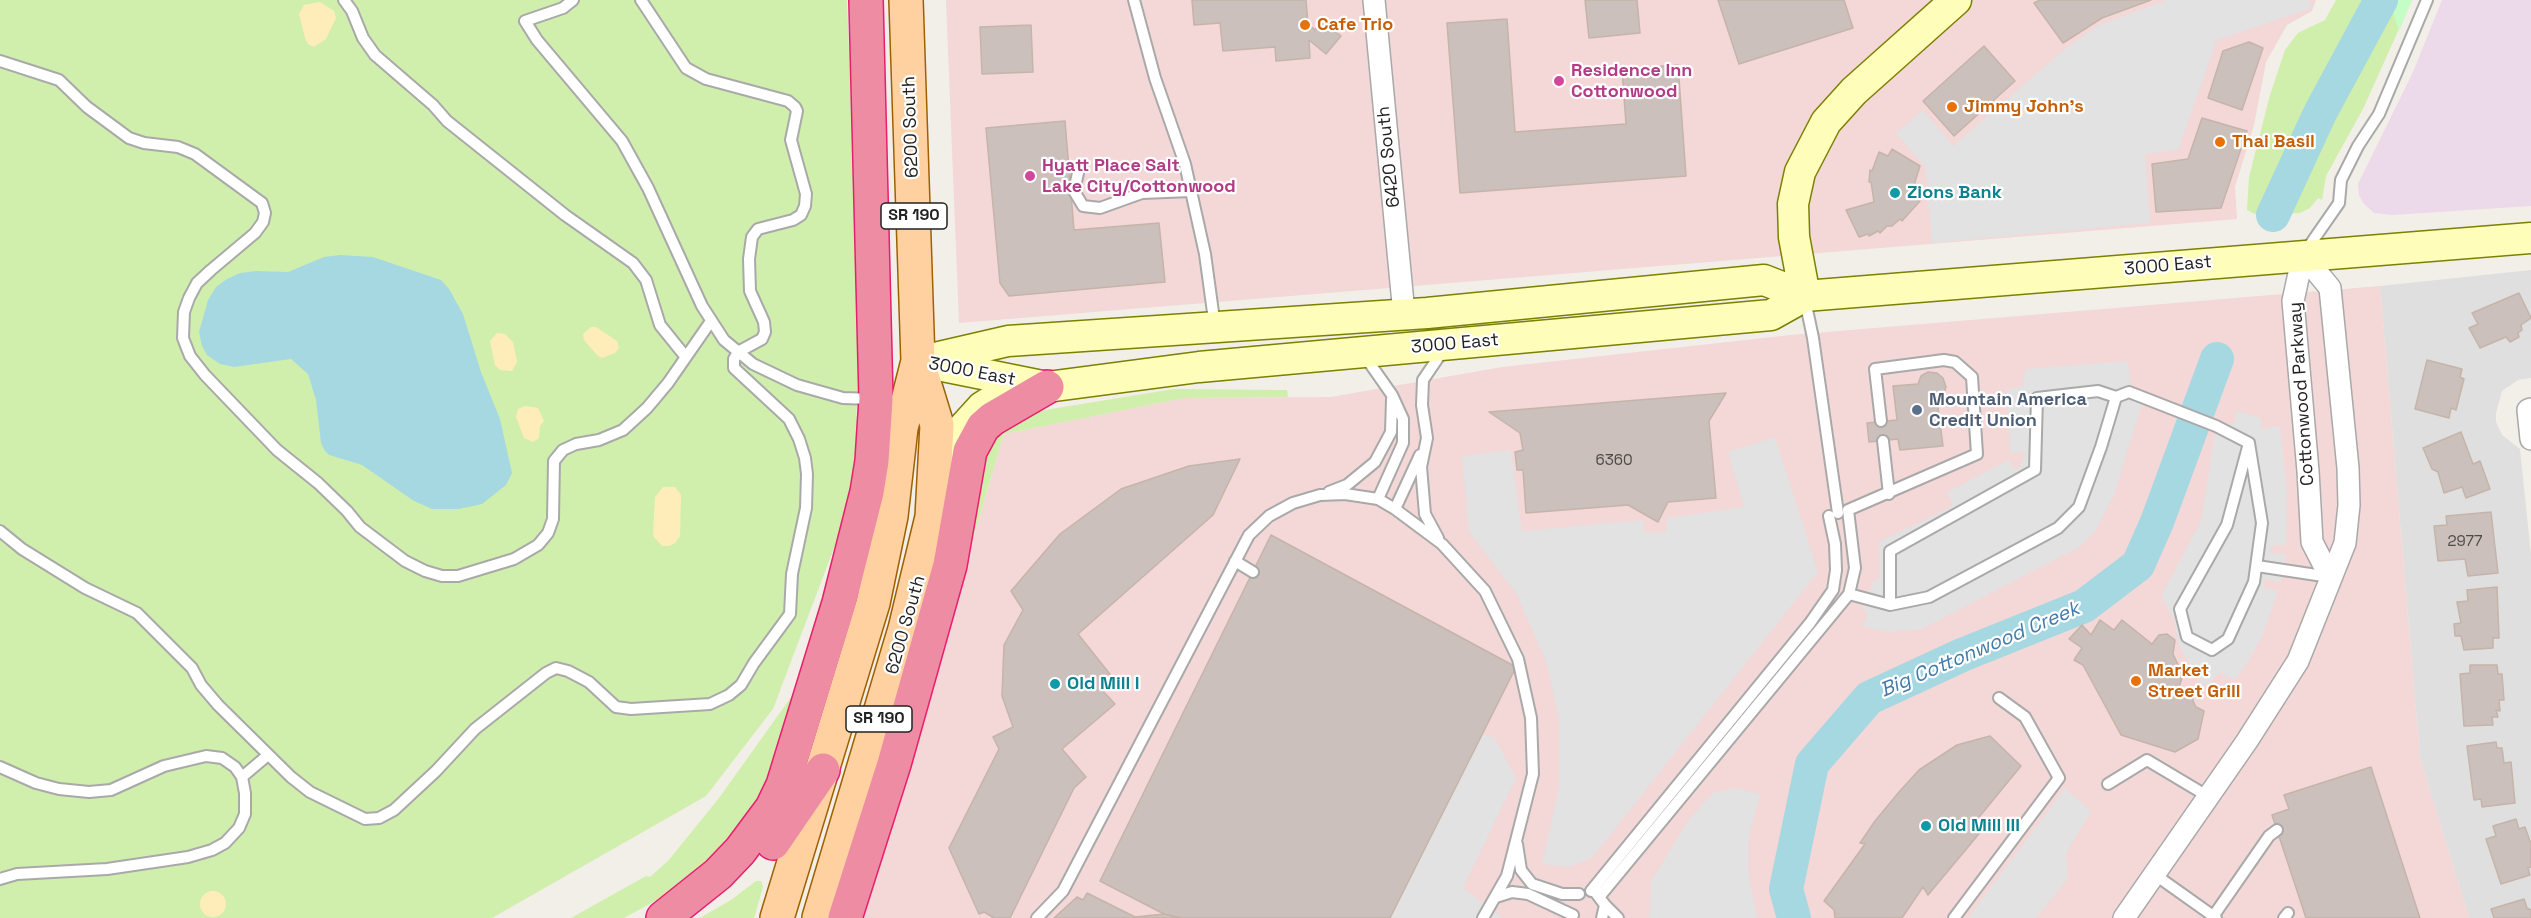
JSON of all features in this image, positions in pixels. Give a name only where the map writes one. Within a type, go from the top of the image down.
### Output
[{"type":"highway","points":[[663,918],[718,874],[740,850],[772,808],[783,785],[839,603],[860,522],[872,461],[876,399],[866,0]]},
{"type":"highway","points":[[845,918],[894,764],[950,565],[970,451],[975,438],[992,419],[1047,387]]},
{"type":"highway","points":[[673,918],[686,914],[719,895],[757,864],[823,770]]},
{"type":"main road","name":"6200 South","points":[[819,918],[905,629],[933,517],[937,425],[918,362],[906,0]]},
{"type":"main road","points":[[1805,297],[1794,237],[1793,204],[1800,172],[1826,122],[1854,92],[1956,0]]},
{"type":"main road","name":"3000 East","points":[[918,362],[1047,387],[1199,367],[1771,315],[1805,297],[2531,238]]},
{"type":"main road","name":"3000 East","points":[[918,362],[1008,341],[1404,314],[1764,280],[1805,297]]},
{"type":"main road","name":"6200 South","points":[[777,918],[884,560],[898,472],[902,428],[918,362]]},
{"type":"main road","points":[[933,517],[953,450],[971,417],[995,399],[1047,387]]},
{"type":"street","name":"6420 South","points":[[1374,0],[1404,314]]},
{"type":"street","name":"Cottonwood Parkway","points":[[2303,255],[2293,301],[2312,542],[2330,577]]},
{"type":"street","name":"Cottonwood Parkway","points":[[2124,918],[2209,797],[2298,661],[2345,543],[2349,505],[2348,468],[2330,288],[2303,255]]},
{"type":"street","points":[[2530,409],[2531,439]]},
{"type":"lane","points":[[344,0],[352,11],[363,38],[375,54],[433,105],[447,121],[558,210],[633,262],[646,280],[660,325],[685,356]]},
{"type":"lane","points":[[573,0],[563,8],[525,21],[537,40],[622,141],[648,188],[702,306],[724,340],[753,364],[797,385],[843,398],[876,399]]},
{"type":"lane","points":[[0,531],[22,549],[85,588],[138,613],[192,668],[201,685],[218,705],[268,755],[310,792],[365,819],[379,818],[394,810],[436,771],[475,729],[556,668],[568,671],[589,682],[616,707],[630,709],[710,704],[729,695],[741,685],[790,614],[792,574],[806,508],[805,458],[789,419],[734,368],[734,359],[738,352],[754,345],[762,339],[765,332],[764,322],[750,291],[749,260],[752,237],[758,229],[793,220],[801,215],[805,206],[806,194],[791,140],[797,111],[788,101],[757,95],[706,79],[686,68],[641,0]]},
{"type":"lane","points":[[1134,0],[1155,78],[1185,165],[1206,254],[1215,327]]},
{"type":"lane","points":[[2303,255],[2339,203],[2341,180],[2358,146],[2379,114],[2427,0]]},
{"type":"lane","points":[[0,61],[59,80],[87,107],[129,138],[144,143],[178,147],[195,154],[262,202],[265,213],[263,222],[255,233],[204,277],[189,298],[184,312],[183,338],[190,356],[205,375],[277,450],[318,483],[360,527],[405,561],[425,571],[442,576],[458,576],[514,559],[538,545],[548,533],[553,519],[554,461],[563,450],[576,444],[599,440],[623,430],[669,383],[685,356],[711,321]]},
{"type":"lane","points":[[1078,173],[1074,191],[1083,206],[1100,208],[1142,193],[1191,190]]},
{"type":"lane","points":[[1574,916],[1572,903],[1594,896],[1849,594],[1855,568],[1838,513],[1805,297]]},
{"type":"lane","points":[[1442,544],[1425,514],[1421,467],[1427,438],[1422,405],[1423,380],[1447,345]]},
{"type":"lane","points":[[1362,353],[1392,395],[1403,419],[1403,442],[1378,500]]},
{"type":"lane","points":[[1838,513],[1889,494],[1977,454],[1972,377],[1955,362],[1944,360],[1875,369],[1881,421]]},
{"type":"lane","points":[[1890,605],[1890,552],[2035,470],[2037,398],[2098,392],[2116,397],[2128,393],[2216,426],[2249,443]]},
{"type":"lane","points":[[1037,918],[1063,891],[1249,535],[1269,516],[1293,503],[1347,485],[1375,462],[1390,432],[1392,395]]},
{"type":"lane","points":[[1849,594],[1890,605],[1929,597],[2058,528],[2079,507],[2116,397]]},
{"type":"lane","points":[[1395,509],[1427,438]]},
{"type":"lane","points":[[1883,441],[1889,494]]},
{"type":"lane","points":[[2249,443],[2262,524],[2257,566],[2254,582],[2228,639],[2212,650],[2187,637],[2180,609],[2227,525],[2249,443]]},
{"type":"lane","points":[[1320,495],[1345,494],[1378,500],[1395,509],[1442,544],[1485,591],[1518,659],[1531,718],[1533,774],[1507,876],[1483,918]]},
{"type":"lane","points":[[1594,896],[1810,623],[1833,590],[1838,513]]},
{"type":"lane","points":[[1235,561],[1253,572]]},
{"type":"lane","points":[[2257,566],[2330,577]]},
{"type":"lane","points":[[1954,918],[2059,778],[2025,717],[1999,698]]},
{"type":"lane","points":[[242,777],[268,755]]},
{"type":"lane","points":[[0,767],[36,783],[59,789],[89,792],[111,790],[164,765],[207,756],[222,758],[235,766],[242,777],[245,793],[244,813],[239,828],[225,843],[212,850],[188,857],[107,869],[17,874],[0,879]]},
{"type":"lane","points":[[2108,784],[2147,760],[2209,797]]},
{"type":"lane","points":[[2154,874],[2214,917],[2269,836],[2277,830]]},
{"type":"lane","points":[[1516,839],[1521,870],[1532,884],[1562,894],[1594,896],[1618,918]]},
{"type":"lane","points":[[1496,897],[1512,892],[1528,894],[1574,916]]},
{"type":"lane","points":[[1594,896],[1602,918]]},
{"type":"shaded area","points":[[946,0],[2316,0],[2312,11],[2287,25],[2266,62],[2254,125],[2235,187],[2237,219],[959,323]]},
{"type":"shaded area","points":[[2167,0],[2309,0],[2312,8],[2217,40],[2178,150],[2145,154],[2150,223],[1932,243],[1925,167],[1896,133],[1923,110],[1953,146],[2065,49],[2099,25]]},
{"type":"shaded area","points":[[2442,0],[2531,0],[2531,206],[2392,215],[2374,213],[2364,204],[2359,195],[2358,184],[2413,72]]},
{"type":"shaded area","points":[[2531,270],[2531,378],[2518,380],[2502,391],[2496,422],[2502,435],[2520,449],[2531,555],[2531,918],[2469,918],[2420,758],[2380,286]]},
{"type":"shaded area","points":[[2380,286],[2420,758],[2469,918],[862,918],[1004,434],[1185,398],[1331,397],[1502,367],[1791,335]]},
{"type":"shaded area","points":[[2128,361],[2131,387],[2145,395],[2114,495],[2096,530],[2079,547],[1922,629],[1887,632],[1863,626],[1867,614],[1863,607],[1873,582],[1880,578],[1879,542],[1953,506],[1947,492],[2009,460],[2015,470],[2019,468],[2025,455],[2022,452],[2010,453],[2007,390],[2023,386],[2025,369]]},
{"type":"shaded area","points":[[2236,411],[2261,418],[2261,429],[2280,426],[2287,495],[2286,545],[2274,545],[2269,549],[2272,553],[2286,554],[2281,582],[2267,579],[2264,581],[2264,588],[2278,591],[2262,637],[2249,660],[2234,681],[2220,672],[2208,685],[2205,685],[2200,682],[2179,646],[2174,620],[2161,596],[2201,521],[2217,421],[2233,425]]},
{"type":"shaded area","points":[[1775,437],[1818,572],[1592,858],[1569,867],[1542,864],[1559,787],[1559,719],[1546,661],[1516,593],[1469,532],[1462,456],[1511,450],[1522,531],[1643,520],[1645,533],[1666,532],[1667,518],[1744,507],[1728,452]]},
{"type":"shaded area","points":[[1483,734],[1495,738],[1516,778],[1463,888],[1503,918],[1390,918]]},
{"type":"shaded area","points":[[1735,788],[1760,794],[1748,841],[1748,871],[1757,918],[1649,918],[1651,881],[1690,818],[1713,793]]},
{"type":"shaded area","points":[[2065,788],[2091,811],[2066,854],[2068,879],[2036,918],[1968,918]]},
{"type":"green space","points":[[0,0],[847,0],[861,359],[856,416],[859,419],[864,448],[788,729],[753,817],[688,883],[624,918],[571,918],[646,876],[650,877],[668,861],[719,798],[794,693],[840,532],[773,709],[706,796],[492,918],[0,918]]},
{"type":"green space","points":[[2336,0],[2412,0],[2363,109],[2326,176],[2322,200],[2318,198],[2310,208],[2300,213],[2259,216],[2247,210],[2249,177],[2270,95],[2285,50],[2298,33],[2325,20]]},
{"type":"green space","points":[[2389,0],[2412,0],[2399,31]]},
{"type":"green space","points":[[1174,389],[1287,390],[1288,397],[1185,398],[1004,434],[861,918],[982,446],[1014,415]]},
{"type":"green space","points":[[756,881],[761,881],[763,887],[754,918],[700,918],[731,900]]},
{"type":"sand","points":[[320,2],[334,11],[336,18],[326,39],[314,47],[308,44],[305,38],[299,14],[304,5]]},
{"type":"sand","points":[[591,327],[596,327],[617,341],[619,348],[615,353],[602,358],[597,355],[584,340],[583,334]]},
{"type":"sand","points":[[497,333],[505,334],[513,342],[517,362],[512,371],[500,370],[495,365],[490,341]]},
{"type":"sand","points":[[525,406],[538,408],[544,421],[540,426],[539,438],[533,442],[524,438],[516,417],[518,409]]},
{"type":"sand","points":[[663,487],[675,487],[681,495],[680,536],[675,543],[669,546],[662,546],[653,536],[655,497]]},
{"type":"sand","points":[[213,891],[223,894],[226,904],[223,914],[213,917],[203,914],[200,904],[203,894]]},
{"type":"water","points":[[340,255],[373,257],[441,280],[449,289],[463,314],[481,372],[500,419],[512,473],[506,485],[482,504],[459,509],[432,509],[414,501],[362,465],[329,455],[321,443],[316,400],[308,374],[291,359],[234,367],[220,364],[207,355],[199,332],[208,300],[216,287],[240,273],[288,272],[324,257]]},
{"type":"building","points":[[1192,0],[1306,0],[1308,24],[1315,30],[1322,21],[1341,36],[1326,54],[1309,40],[1310,58],[1276,61],[1275,47],[1223,51],[1220,23],[1194,25]]},
{"type":"building","points":[[1585,0],[1637,0],[1640,33],[1589,38]]},
{"type":"building","points":[[1718,0],[1844,0],[1853,28],[1739,64]]},
{"type":"building","points":[[2040,0],[2151,0],[2102,18],[2063,43],[2034,3]]},
{"type":"building","points":[[1507,19],[1515,132],[1626,124],[1622,69],[1678,65],[1686,176],[1460,193],[1447,23]]},
{"type":"building","points":[[1031,25],[1033,72],[982,74],[980,27]]},
{"type":"building","points":[[2249,42],[2263,48],[2242,110],[2208,98],[2223,51]]},
{"type":"building","points":[[1984,46],[2015,81],[1954,136],[1923,101]]},
{"type":"building","points":[[2202,118],[2247,131],[2221,208],[2156,212],[2152,164],[2188,159]]},
{"type":"building","name":"Hyatt Place Salt Lake City/Cottonwood","points":[[1065,121],[1074,230],[1159,223],[1165,282],[1009,296],[1000,283],[986,128]]},
{"type":"building","name":"Zions Bank","points":[[1892,149],[1920,166],[1915,182],[1920,201],[1902,221],[1900,219],[1892,226],[1887,226],[1880,233],[1878,231],[1869,236],[1868,234],[1859,237],[1846,210],[1874,202],[1871,182],[1869,182],[1870,170],[1872,171],[1879,152],[1888,156]]},
{"type":"building","points":[[2519,293],[2531,318],[2521,325],[2522,330],[2518,333],[2519,337],[2510,342],[2506,337],[2480,348],[2469,328],[2478,324],[2472,313]]},
{"type":"building","points":[[2427,360],[2462,369],[2460,377],[2464,379],[2456,410],[2451,408],[2449,418],[2415,409]]},
{"type":"building","name":"Mountain America Credit Union","points":[[1928,372],[1937,373],[1943,378],[1946,387],[1944,394],[1937,399],[1943,446],[1900,450],[1898,439],[1869,442],[1867,423],[1897,420],[1893,386],[1918,384],[1921,376]]},
{"type":"building","points":[[1726,393],[1709,421],[1716,498],[1668,502],[1658,522],[1628,505],[1526,513],[1523,470],[1517,470],[1515,452],[1523,450],[1520,433],[1489,412]]},
{"type":"building","points":[[2461,432],[2473,464],[2480,461],[2490,489],[2466,498],[2462,487],[2444,493],[2438,472],[2432,469],[2423,448]]},
{"type":"building","name":"Old Mill I","points":[[1240,459],[1213,515],[1078,634],[1113,678],[1101,689],[1115,704],[1062,749],[1086,777],[1074,788],[1010,918],[994,918],[984,912],[979,914],[949,848],[999,749],[993,737],[1013,727],[1002,696],[1004,645],[1023,610],[1011,591],[1060,534],[1121,489],[1189,466]]},
{"type":"building","points":[[2491,512],[2498,573],[2468,576],[2465,559],[2438,561],[2434,526],[2447,525],[2446,516]]},
{"type":"building","points":[[1271,535],[1516,667],[1390,918],[1182,918],[1164,914],[1100,881]]},
{"type":"building","points":[[2497,587],[2499,638],[2493,638],[2493,648],[2464,650],[2461,636],[2455,636],[2454,624],[2461,623],[2457,602],[2468,601],[2467,590]]},
{"type":"building","name":"Market Street Grill","points":[[2100,620],[2114,630],[2122,620],[2152,644],[2159,635],[2167,634],[2175,640],[2173,654],[2183,675],[2179,687],[2193,692],[2196,707],[2204,711],[2198,739],[2175,752],[2121,735],[2083,665],[2074,660],[2082,648],[2069,639],[2082,625],[2091,635]]},
{"type":"building","points":[[2470,665],[2497,665],[2498,674],[2502,674],[2504,700],[2499,700],[2500,711],[2496,710],[2498,717],[2492,717],[2493,725],[2464,726],[2460,674],[2470,673]]},
{"type":"building","name":"Old Mill III","points":[[1990,736],[2021,766],[1975,822],[1983,829],[1928,895],[1923,887],[1902,918],[1835,918],[1834,910],[1824,901],[1865,844],[1860,843],[1875,821],[1899,792],[1919,770],[1957,745]]},
{"type":"building","points":[[2496,742],[2497,748],[2502,748],[2504,763],[2511,762],[2515,803],[2482,807],[2481,799],[2474,800],[2467,746]]},
{"type":"building","points":[[2371,767],[2420,918],[2306,918],[2272,815],[2289,809],[2284,795]]},
{"type":"building","points":[[2516,819],[2519,829],[2525,827],[2531,844],[2531,867],[2528,868],[2530,875],[2501,884],[2486,839],[2496,836],[2493,826]]},
{"type":"building","points":[[1087,893],[1135,917],[1164,914],[1182,918],[1054,918],[1077,897],[1083,900]]},
{"type":"building","points":[[2524,899],[2527,908],[2531,910],[2531,918],[2494,918],[2491,909]]},
{"type":"waterway","name":"Big Cottonwood Creek","points":[[2273,215],[2320,113],[2381,0]]},
{"type":"waterway","name":"Big Cottonwood Creek","points":[[1794,918],[1786,889],[1812,764],[1869,698],[1962,655],[2084,606],[2138,565],[2157,522],[2217,359]]},
{"type":"place","name":"Cafe Trio","points":[[1305,25]]},
{"type":"place","name":"Residence Inn Cottonwood","points":[[1559,81]]},
{"type":"place","name":"Jimmy John's","points":[[1952,107]]},
{"type":"place","name":"Thai Basil","points":[[2220,142]]},
{"type":"place","name":"Hyatt Place Salt Lake City/Cottonwood","points":[[1030,176]]},
{"type":"place","name":"Zions Bank","points":[[1895,193]]},
{"type":"place","name":"Mountain America Credit Union","points":[[1917,410]]},
{"type":"place","name":"Market Street Grill","points":[[2136,681]]},
{"type":"place","name":"Old Mill I","points":[[1055,684]]},
{"type":"place","name":"Old Mill III","points":[[1926,826]]}]
